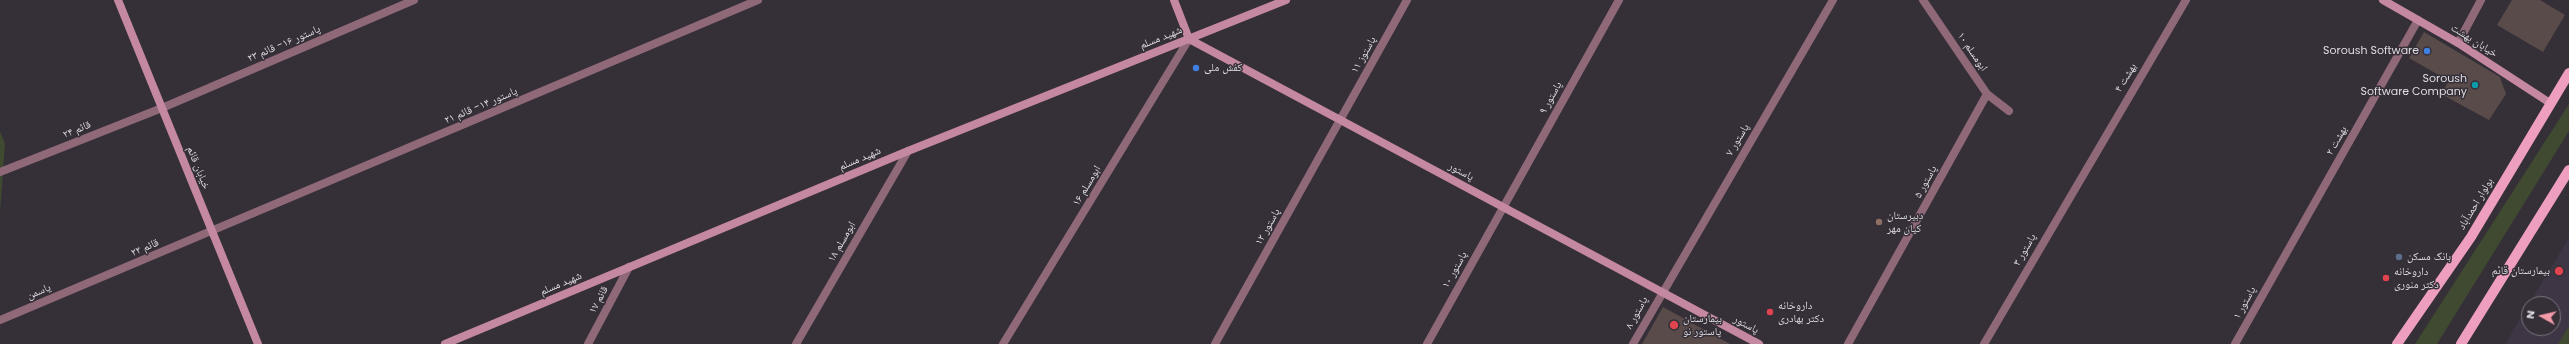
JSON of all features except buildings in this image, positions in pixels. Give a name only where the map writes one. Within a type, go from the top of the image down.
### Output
[{"type":"main road","name":"بولوار احمدآباد","points":[[2397,344],[2471,237],[2569,73]]},
{"type":"main road","points":[[2461,344],[2569,170]]},
{"type":"street","name":"خیابان قائم","points":[[118,0],[258,344]]},
{"type":"street","name":"پاستور ۱۶- قائم ۲۳","points":[[162,108],[414,0]]},
{"type":"street","name":"پاستور ۱۴- قائم ۲۱","points":[[212,232],[758,0]]},
{"type":"street","points":[[1174,0],[1189,39]]},
{"type":"street","name":"شهید مسلم","points":[[445,344],[908,151],[1286,0]]},
{"type":"street","name":"پاستوز ۱۱","points":[[1340,120],[1408,0]]},
{"type":"street","name":"پاستور ۹","points":[[1503,207],[1619,0]]},
{"type":"street","name":"پاستور ۷","points":[[1661,292],[1833,0]]},
{"type":"street","name":"ابومسلم ۱۰","points":[[1923,0],[1987,94],[2009,111]]},
{"type":"street","name":"بهشت ۴","points":[[2086,168],[2186,0]]},
{"type":"street","name":"خیابان بهشت","points":[[2383,0],[2458,43],[2550,103]]},
{"type":"street","points":[[2458,43],[2481,0]]},
{"type":"street","name":"بهشت ۲","points":[[2275,274],[2418,20]]},
{"type":"street","name":"پاستور","points":[[1189,39],[1759,344]]},
{"type":"street","name":"ابومسلم ۱۶","points":[[1003,344],[1189,39]]},
{"type":"street","name":"پاستور ۵","points":[[1848,344],[1987,94]]},
{"type":"street","name":"قائم ۲۴","points":[[0,172],[162,108]]},
{"type":"street","name":"پاستور ۱۲","points":[[1215,344],[1340,120]]},
{"type":"street","name":"ابومسلم ۱۸","points":[[796,344],[908,151]]},
{"type":"street","name":"پاستور ۳","points":[[1984,344],[2086,168]]},
{"type":"street","name":"پاستور ۱۰","points":[[1427,344],[1503,207]]},
{"type":"street","name":"قائم ۲۲","points":[[86,284],[212,232]]},
{"type":"street","name":"قائم ۱۷","points":[[588,344],[629,267]]},
{"type":"street","name":"پاستور ۱","points":[[2235,344],[2275,274]]},
{"type":"street","name":"یاسمن","points":[[0,320],[86,284]]},
{"type":"street","name":"پاستور ۸","points":[[1633,344],[1661,292]]},
{"type":"shaded area","name":"بیمارستان قائم","points":[[2569,238],[2569,344],[2505,344],[2521,317],[2521,336],[2561,336],[2561,296],[2534,296]]},
{"type":"green space","points":[[2569,104],[2569,131],[2437,344],[2415,344]]},
{"type":"green space","points":[[0,131],[5,144],[0,213]]},
{"type":"green space","points":[[2569,326],[2569,344],[2558,344]]},
{"type":"place","name":"Soroush Software","points":[[2427,51]]},
{"type":"place","name":"کفش ملی","points":[[1196,68]]},
{"type":"place","name":"Soroush Software Company","points":[[2475,85]]},
{"type":"place","name":"دبیرستان کیان مهر","points":[[1879,222]]},
{"type":"place","name":"بانک مسکن","points":[[2399,257]]},
{"type":"place","name":"بیمارستان قائم","points":[[2559,271]]},
{"type":"place","name":"داروخانه دکتر منوری","points":[[2386,278]]},
{"type":"place","name":"داروخانه دکتر بهادری","points":[[1770,312]]},
{"type":"place","name":"بیمارستان پاستور نو","points":[[1674,325]]}]
